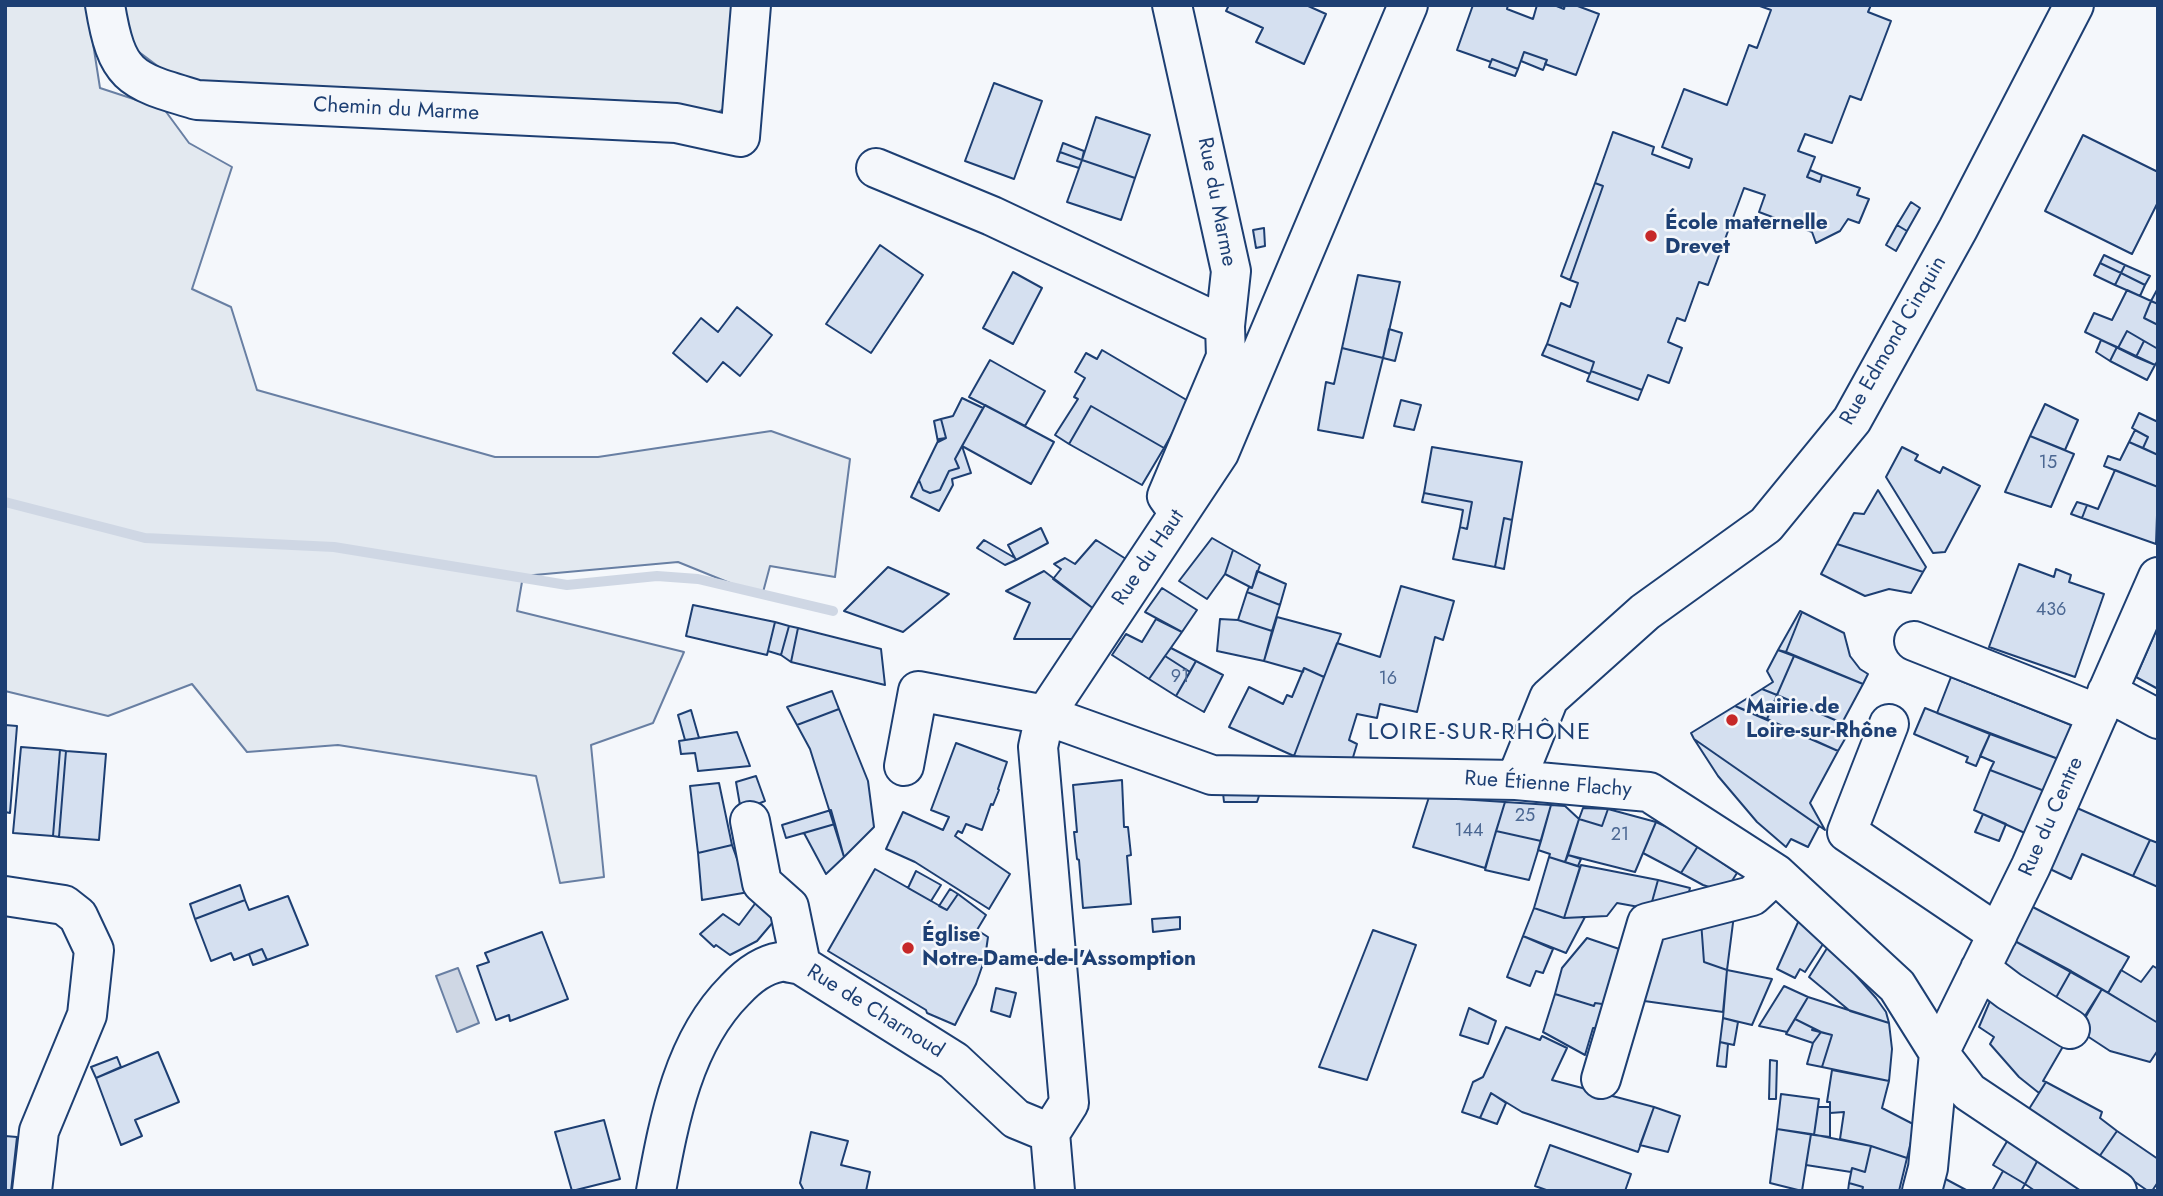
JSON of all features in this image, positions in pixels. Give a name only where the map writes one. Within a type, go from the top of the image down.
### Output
[{"type":"street","name":"Chemin du Marme","points":[[105,5],[111,41],[122,64],[145,85],[197,100],[676,123],[740,136],[751,5]]},
{"type":"street","name":"Rue du Marme","points":[[1172,5],[1231,271],[1225,326],[1226,357],[1167,496],[1179,513]]},
{"type":"street","name":"Rue du Haut","points":[[1051,1133],[1069,1103],[1038,747],[1045,715],[1219,453],[1408,5]]},
{"type":"street","name":"Rue Edmond Cinquin","points":[[1516,779],[1549,698],[1645,612],[1766,525],[1852,420],[1958,229],[2074,5]]},
{"type":"street","points":[[876,167],[992,216],[1225,326]]},
{"type":"street","name":"Rue du Centre","points":[[1939,1052],[2031,866],[2158,577]]},
{"type":"street","points":[[1914,641],[2158,719]]},
{"type":"street","name":"Rue Étienne Flachy","points":[[904,766],[918,691],[1045,715],[1212,775],[1516,779],[1649,792],[1776,874],[1897,986],[1939,1052],[1969,1092],[2117,1191]]},
{"type":"street","points":[[1889,724],[1847,832],[1997,934]]},
{"type":"street","points":[[750,821],[762,883],[789,907],[801,965]]},
{"type":"street","points":[[1601,1079],[1647,923],[1752,895],[1776,874]]},
{"type":"street","points":[[5,896],[64,905],[78,916],[94,950],[88,1014],[39,1131],[32,1191]]},
{"type":"street","name":"Rue de Charnoud","points":[[656,1191],[673,1108],[696,1046],[720,1005],[745,979],[762,968],[781,961],[801,965],[954,1061],[1016,1119],[1051,1133]]},
{"type":"street","points":[[1980,969],[2008,991],[2070,1029]]},
{"type":"street","points":[[1922,1191],[1928,1168],[1939,1052]]},
{"type":"street","points":[[1051,1133],[1055,1191]]},
{"type":"shaded area","points":[[5,5],[87,5],[100,88],[164,109],[189,143],[232,167],[192,289],[231,307],[257,390],[495,457],[598,457],[771,431],[850,459],[835,577],[770,566],[762,596],[678,562],[523,576],[517,611],[684,652],[653,723],[591,745],[604,877],[560,883],[536,776],[338,745],[247,752],[192,684],[108,716],[5,691]]},
{"type":"shaded area","points":[[115,5],[743,5],[726,107],[711,117],[187,88],[119,37]]},
{"type":"shaded area","points":[[458,968],[479,1023],[457,1032],[436,976]]},
{"type":"building","points":[[1229,5],[1306,5],[1326,14],[1304,64],[1256,42],[1263,28],[1226,11]]},
{"type":"building","points":[[1473,5],[1508,5],[1507,9],[1533,19],[1537,5],[1554,5],[1564,9],[1565,5],[1575,5],[1599,14],[1576,75],[1545,64],[1547,60],[1524,52],[1518,69],[1457,50]]},
{"type":"building","points":[[1757,5],[1871,5],[1868,12],[1891,21],[1861,100],[1850,96],[1832,143],[1805,134],[1798,151],[1815,157],[1807,177],[1820,182],[1822,175],[1860,188],[1857,195],[1869,199],[1859,223],[1848,219],[1840,231],[1816,243],[1812,232],[1759,212],[1765,195],[1744,188],[1708,285],[1699,282],[1685,321],[1677,318],[1668,342],[1682,348],[1669,383],[1648,375],[1642,390],[1591,371],[1594,362],[1547,344],[1561,303],[1570,307],[1578,283],[1570,280],[1603,186],[1595,183],[1613,132],[1654,147],[1652,154],[1689,168],[1692,159],[1662,147],[1684,89],[1727,105],[1749,45],[1757,48],[1771,10]]},
{"type":"building","points":[[1524,52],[1547,60],[1543,70],[1521,61]]},
{"type":"building","points":[[1492,59],[1518,69],[1515,76],[1489,67]]},
{"type":"building","points":[[994,83],[1042,101],[1014,179],[965,161]]},
{"type":"building","points":[[1096,117],[1150,135],[1135,178],[1082,160]]},
{"type":"building","points":[[2083,135],[2158,172],[2158,202],[2132,254],[2045,211]]},
{"type":"building","points":[[1063,143],[1084,151],[1082,160],[1060,152]]},
{"type":"building","points":[[1060,152],[1082,160],[1079,168],[1057,161]]},
{"type":"building","points":[[1082,160],[1135,178],[1121,220],[1067,202]]},
{"type":"building","points":[[1810,170],[1822,175],[1820,182],[1807,177]]},
{"type":"building","points":[[1595,183],[1603,186],[1570,280],[1561,276]]},
{"type":"building","points":[[1911,202],[1920,208],[1907,231],[1897,225]]},
{"type":"building","points":[[1897,225],[1907,231],[1896,251],[1886,245]]},
{"type":"building","points":[[1264,228],[1265,246],[1256,248],[1253,230]]},
{"type":"building","points":[[880,245],[923,275],[871,353],[826,324]]},
{"type":"building","points":[[2104,255],[2125,265],[2121,273],[2100,263]]},
{"type":"building","points":[[2100,263],[2121,273],[2115,285],[2094,275]]},
{"type":"building","points":[[2125,265],[2150,276],[2145,285],[2121,273]]},
{"type":"building","points":[[1013,272],[1042,288],[1013,344],[983,328]]},
{"type":"building","points":[[2121,273],[2145,285],[2140,296],[2115,285]]},
{"type":"building","points":[[1358,275],[1400,282],[1383,358],[1342,348]]},
{"type":"building","points":[[2158,288],[2158,304],[2151,301]]},
{"type":"building","points":[[2127,290],[2151,301],[2144,318],[2158,325],[2158,349],[2127,331],[2118,348],[2085,332],[2094,313],[2112,320]]},
{"type":"building","points":[[2151,301],[2158,304],[2158,325],[2144,318]]},
{"type":"building","points":[[737,307],[772,335],[740,376],[723,362],[707,382],[673,353],[701,318],[718,332]]},
{"type":"building","points":[[1389,329],[1402,333],[1395,361],[1383,358]]},
{"type":"building","points":[[2127,331],[2144,341],[2136,357],[2118,348]]},
{"type":"building","points":[[2101,340],[2117,347],[2110,361],[2096,352]]},
{"type":"building","points":[[2144,341],[2158,349],[2155,365],[2136,357]]},
{"type":"building","points":[[1547,344],[1594,362],[1590,374],[1542,355]]},
{"type":"building","points":[[2117,347],[2155,365],[2147,380],[2110,361]]},
{"type":"building","points":[[1342,348],[1383,358],[1363,438],[1318,430],[1326,382],[1334,384]]},
{"type":"building","points":[[1102,350],[1190,402],[1164,448],[1091,406],[1069,444],[1055,435],[1078,399],[1074,397],[1085,378],[1075,372],[1086,353],[1097,359]]},
{"type":"building","points":[[990,360],[1045,391],[1025,426],[969,397]]},
{"type":"building","points":[[1591,371],[1642,390],[1638,400],[1587,381]]},
{"type":"building","points":[[962,398],[983,408],[955,459],[959,468],[949,471],[940,490],[930,493],[923,490],[919,480],[939,439],[946,438],[941,419],[953,416]]},
{"type":"building","points":[[1401,400],[1421,405],[1414,430],[1394,426]]},
{"type":"building","points":[[2045,404],[2078,420],[2065,450],[2030,436]]},
{"type":"building","points":[[985,405],[1054,442],[1031,484],[962,446]]},
{"type":"building","points":[[1091,406],[1164,448],[1142,485],[1069,444]]},
{"type":"building","points":[[2139,413],[2158,422],[2158,455],[2143,448],[2148,437],[2132,428]]},
{"type":"building","points":[[941,419],[946,438],[938,442],[934,421]]},
{"type":"building","points":[[2135,430],[2148,437],[2143,448],[2129,442]]},
{"type":"building","points":[[2030,436],[2074,454],[2051,507],[2005,492]]},
{"type":"building","points":[[2129,442],[2158,455],[2158,487],[2104,466],[2108,456],[2120,460]]},
{"type":"building","points":[[962,446],[971,473],[952,479],[953,485],[939,511],[911,497],[919,480],[923,490],[930,493],[940,490],[949,471],[959,468],[955,459]]},
{"type":"building","points":[[1432,447],[1522,462],[1512,520],[1504,518],[1495,567],[1453,559],[1460,527],[1467,529],[1472,502],[1424,493]]},
{"type":"building","points":[[1902,447],[1918,455],[1915,460],[1940,473],[1943,467],[1980,486],[1945,552],[1933,553],[1886,477]]},
{"type":"building","points":[[2115,470],[2158,487],[2156,544],[2082,518],[2087,505],[2098,509]]},
{"type":"building","points":[[1878,490],[1926,567],[1923,572],[1837,544],[1854,513],[1864,514]]},
{"type":"building","points":[[1424,493],[1472,502],[1467,529],[1460,527],[1463,510],[1422,502]]},
{"type":"building","points":[[2077,502],[2087,505],[2082,518],[2071,514]]},
{"type":"building","points":[[1504,518],[1512,520],[1504,569],[1495,567]]},
{"type":"building","points":[[1041,528],[1048,543],[1016,560],[1008,545]]},
{"type":"building","points":[[1212,538],[1233,550],[1225,574],[1207,599],[1179,581]]},
{"type":"building","points":[[984,540],[1016,560],[1005,565],[977,548]]},
{"type":"building","points":[[1096,540],[1126,559],[1094,609],[1053,579],[1061,569],[1054,564],[1065,558],[1075,564]]},
{"type":"building","points":[[1837,544],[1923,572],[1911,593],[1889,589],[1865,596],[1821,574]]},
{"type":"building","points":[[1233,550],[1260,565],[1252,588],[1225,574]]},
{"type":"building","points":[[2019,564],[2054,577],[2056,569],[2071,575],[2069,582],[2104,594],[2075,677],[1989,647]]},
{"type":"building","points":[[888,567],[949,594],[903,632],[844,611]]},
{"type":"building","points":[[1044,571],[1094,609],[1073,639],[1014,639],[1030,603],[1006,591]]},
{"type":"building","points":[[1257,571],[1286,584],[1280,605],[1247,592],[1249,587],[1252,588]]},
{"type":"building","points":[[1401,586],[1454,601],[1443,640],[1435,637],[1417,712],[1380,704],[1377,718],[1357,714],[1349,740],[1357,744],[1351,764],[1294,756],[1337,643],[1380,657]]},
{"type":"building","points":[[1162,588],[1197,610],[1182,632],[1145,612]]},
{"type":"building","points":[[1247,592],[1280,605],[1272,631],[1238,620]]},
{"type":"building","points":[[693,605],[775,622],[767,655],[686,636]]},
{"type":"building","points":[[1800,611],[1802,612],[1786,652],[1778,650]]},
{"type":"building","points":[[1802,612],[1844,633],[1850,656],[1860,669],[1868,674],[1863,684],[1786,652]]},
{"type":"building","points":[[1277,617],[1341,634],[1324,677],[1304,668],[1303,672],[1264,661]]},
{"type":"building","points":[[1156,619],[1182,632],[1149,679],[1112,655],[1126,634],[1142,642]]},
{"type":"building","points":[[1220,619],[1238,620],[1272,631],[1264,661],[1217,651]]},
{"type":"building","points":[[775,622],[789,626],[781,655],[768,651]]},
{"type":"building","points":[[789,626],[798,628],[791,662],[781,655]]},
{"type":"building","points":[[2158,626],[2158,689],[2136,677]]},
{"type":"building","points":[[798,628],[881,649],[885,685],[791,662]]},
{"type":"building","points":[[1171,648],[1196,661],[1190,672],[1165,656]]},
{"type":"building","points":[[1778,650],[1794,656],[1777,695],[1762,689],[1773,682],[1767,671]]},
{"type":"building","points":[[1165,656],[1190,672],[1176,696],[1149,679]]},
{"type":"building","points":[[1794,656],[1863,684],[1842,723],[1777,695]]},
{"type":"building","points":[[1196,661],[1223,675],[1204,712],[1176,696]]},
{"type":"building","points":[[1304,668],[1324,677],[1294,756],[1229,727],[1249,687],[1283,704],[1287,695],[1292,697]]},
{"type":"building","points":[[1951,677],[2076,727],[2061,760],[1937,713]]},
{"type":"building","points":[[1762,689],[1777,695],[1767,719],[1735,706]]},
{"type":"building","points":[[832,691],[839,709],[797,725],[787,707]]},
{"type":"building","points":[[1777,695],[1842,723],[1849,732],[1838,751],[1767,719]]},
{"type":"building","points":[[1735,706],[1838,751],[1810,803],[1825,830],[1694,739],[1691,733]]},
{"type":"building","points":[[1925,708],[1990,734],[1976,766],[1966,762],[1968,757],[1914,734]]},
{"type":"building","points":[[839,709],[868,781],[874,827],[844,857],[810,749],[797,725]]},
{"type":"building","points":[[691,710],[699,738],[685,740],[678,715]]},
{"type":"building","points":[[5,725],[17,726],[10,813],[5,812]]},
{"type":"building","points":[[737,732],[750,766],[698,771],[695,753],[681,754],[679,741]]},
{"type":"building","points":[[1990,734],[2061,760],[2047,792],[1990,770],[1994,762],[1980,756]]},
{"type":"building","points":[[1694,739],[1819,826],[1808,847],[1791,839],[1786,847],[1757,822],[1718,776]]},
{"type":"building","points":[[956,743],[1007,762],[999,790],[982,830],[966,824],[962,833],[958,831],[955,836],[1010,874],[989,909],[915,862],[886,849],[903,812],[943,830],[949,817],[931,810]]},
{"type":"building","points":[[21,747],[60,750],[53,836],[13,833]]},
{"type":"building","points":[[60,750],[66,751],[59,837],[53,836]]},
{"type":"building","points":[[66,751],[106,754],[99,840],[59,837]]},
{"type":"building","points":[[1990,770],[2047,792],[2027,834],[1974,810]]},
{"type":"building","points":[[756,776],[765,801],[741,811],[736,782]]},
{"type":"building","points":[[1122,780],[1124,827],[1128,827],[1131,855],[1127,856],[1131,904],[1083,908],[1074,832],[1077,832],[1073,785]]},
{"type":"building","points":[[719,783],[732,845],[698,853],[690,786]]},
{"type":"building","points":[[1223,793],[1260,793],[1257,802],[1224,802]]},
{"type":"building","points":[[1429,797],[1505,802],[1485,868],[1413,847]]},
{"type":"building","points":[[1505,802],[1551,805],[1541,841],[1496,831]]},
{"type":"building","points":[[1551,805],[1565,806],[1579,819],[1565,862],[1538,850]]},
{"type":"building","points":[[1583,808],[1608,809],[1602,826],[1579,819]]},
{"type":"building","points":[[2077,808],[2150,840],[2133,876],[2082,854],[2071,879],[2050,869]]},
{"type":"building","points":[[1608,809],[1656,822],[1635,872],[1568,855],[1579,819],[1602,826]]},
{"type":"building","points":[[831,810],[835,824],[786,838],[782,825]]},
{"type":"building","points":[[1983,814],[2006,824],[1999,841],[1975,832]]},
{"type":"building","points":[[1656,822],[1678,832],[1698,846],[1681,873],[1643,853]]},
{"type":"building","points":[[835,824],[844,857],[826,874],[804,833]]},
{"type":"building","points":[[1496,831],[1541,841],[1529,880],[1485,870]]},
{"type":"building","points":[[2150,840],[2158,843],[2158,887],[2133,876]]},
{"type":"building","points":[[732,845],[749,892],[702,900],[698,853]]},
{"type":"building","points":[[1698,846],[1737,873],[1725,892],[1703,885],[1681,873]]},
{"type":"building","points":[[1568,855],[1581,859],[1578,866],[1565,862]]},
{"type":"building","points":[[1549,857],[1580,867],[1564,918],[1534,908]]},
{"type":"building","points":[[1581,865],[1658,880],[1650,909],[1617,903],[1607,916],[1564,918]]},
{"type":"building","name":"Église Notre-Dame-de-l'Assomption","points":[[875,869],[947,910],[958,894],[986,915],[977,930],[988,937],[985,958],[976,984],[955,1025],[927,1013],[828,951]]},
{"type":"building","points":[[916,871],[941,885],[931,901],[908,888]]},
{"type":"building","points":[[1658,880],[1690,888],[1686,904],[1650,909]]},
{"type":"building","points":[[240,885],[245,900],[195,919],[190,904]]},
{"type":"building","points":[[950,889],[958,894],[947,910],[939,906]]},
{"type":"building","points":[[288,896],[308,945],[267,960],[262,949],[234,960],[231,953],[211,961],[195,919],[245,900],[249,910]]},
{"type":"building","points":[[757,901],[779,915],[757,941],[730,955],[716,945],[714,947],[700,934],[723,914],[739,925]]},
{"type":"building","points":[[2027,904],[2129,957],[2108,993],[2011,939]]},
{"type":"building","points":[[1534,908],[1564,918],[1585,917],[1566,953],[1523,936]]},
{"type":"building","points":[[1734,915],[1727,970],[1704,962],[1701,921]]},
{"type":"building","points":[[1180,917],[1180,929],[1153,932],[1152,919]]},
{"type":"building","points":[[1799,920],[1825,941],[1805,972],[1800,969],[1795,978],[1777,969]]},
{"type":"building","points":[[1701,921],[1704,962],[1727,970],[1723,1012],[1630,999],[1664,929]]},
{"type":"building","points":[[1373,930],[1416,945],[1367,1080],[1319,1067]]},
{"type":"building","points":[[542,932],[568,999],[510,1021],[509,1015],[496,1020],[477,966],[489,962],[485,953]]},
{"type":"building","points":[[1523,936],[1553,949],[1543,973],[1536,971],[1530,986],[1507,977]]},
{"type":"building","points":[[1587,938],[1628,952],[1616,1006],[1595,1003],[1594,1006],[1555,994],[1562,968]]},
{"type":"building","points":[[2011,939],[2071,971],[2053,1003],[2000,964]]},
{"type":"building","points":[[1829,945],[1876,998],[1886,1012],[1889,1023],[1850,1011],[1809,977]]},
{"type":"building","points":[[262,949],[267,960],[253,965],[249,954]]},
{"type":"building","points":[[2153,966],[2158,969],[2158,1023],[2108,993],[2121,970],[2141,982]]},
{"type":"building","points":[[1727,970],[1772,979],[1752,1025],[1723,1018]]},
{"type":"building","points":[[2071,971],[2102,989],[2083,1019],[2053,1003]]},
{"type":"building","points":[[1784,986],[1808,997],[1787,1032],[1759,1026]]},
{"type":"building","points":[[996,988],[1016,993],[1010,1017],[991,1011]]},
{"type":"building","points":[[2102,989],[2158,1023],[2158,1050],[2150,1062],[2110,1051],[2078,1030]]},
{"type":"building","points":[[1555,994],[1594,1006],[1595,1003],[1616,1006],[1611,1029],[1593,1028],[1585,1055],[1543,1032]]},
{"type":"building","points":[[1808,997],[1889,1023],[1892,1049],[1889,1081],[1822,1067],[1832,1035],[1812,1030],[1813,1028],[1795,1019]]},
{"type":"building","points":[[1996,998],[2065,1043],[2039,1093],[2019,1077],[1990,1044],[1994,1037],[1979,1027],[1990,1001]]},
{"type":"building","points":[[1469,1008],[1496,1021],[1488,1044],[1460,1035]]},
{"type":"building","points":[[1723,1018],[1738,1022],[1734,1045],[1720,1042]]},
{"type":"building","points":[[1795,1019],[1821,1032],[1813,1043],[1786,1034]]},
{"type":"building","points":[[1506,1027],[1540,1040],[1542,1036],[1567,1048],[1552,1080],[1654,1107],[1638,1152],[1522,1112],[1491,1093],[1480,1118],[1462,1112],[1473,1082],[1483,1077]]},
{"type":"building","points":[[1821,1032],[1832,1035],[1822,1067],[1807,1064],[1813,1043]]},
{"type":"building","points":[[1720,1042],[1728,1044],[1726,1067],[1717,1066]]},
{"type":"building","points":[[158,1052],[179,1102],[135,1120],[142,1136],[121,1145],[96,1078]]},
{"type":"building","points":[[117,1057],[121,1067],[96,1078],[91,1067]]},
{"type":"building","points":[[1770,1060],[1777,1061],[1776,1099],[1769,1099]]},
{"type":"building","points":[[1832,1070],[1889,1081],[1882,1108],[1915,1125],[1907,1158],[1840,1139],[1844,1112],[1830,1113],[1830,1102],[1827,1102]]},
{"type":"building","points":[[2046,1082],[2102,1112],[2100,1118],[2117,1131],[2099,1157],[2029,1109]]},
{"type":"building","points":[[1491,1093],[1506,1103],[1497,1124],[1480,1118]]},
{"type":"building","points":[[1781,1094],[1819,1099],[1814,1135],[1777,1129]]},
{"type":"building","points":[[1654,1107],[1680,1116],[1668,1152],[1640,1145]]},
{"type":"building","points":[[1818,1107],[1830,1107],[1830,1137],[1814,1135]]},
{"type":"building","points":[[604,1120],[620,1179],[572,1191],[555,1132]]},
{"type":"building","points":[[1777,1129],[1811,1134],[1802,1191],[1770,1183]]},
{"type":"building","points":[[2117,1131],[2158,1159],[2158,1182],[2152,1191],[2148,1191],[2099,1157]]},
{"type":"building","points":[[811,1132],[848,1141],[841,1165],[870,1172],[866,1191],[804,1191],[800,1183]]},
{"type":"building","points":[[2012,1133],[2041,1154],[2025,1184],[1993,1165]]},
{"type":"building","points":[[1811,1134],[1871,1146],[1865,1172],[1852,1168],[1851,1172],[1806,1165]]},
{"type":"building","points":[[5,1136],[17,1137],[11,1191],[5,1191]]},
{"type":"building","points":[[1550,1145],[1631,1174],[1625,1191],[1549,1191],[1535,1186]]},
{"type":"building","points":[[1871,1146],[1907,1158],[1899,1191],[1862,1191],[1863,1187],[1849,1183],[1852,1168],[1865,1172]]},
{"type":"building","points":[[2040,1156],[2081,1191],[2035,1191],[2025,1184]]},
{"type":"building","points":[[2003,1171],[2025,1184],[2021,1191],[1992,1191]]},
{"type":"building","points":[[1940,1176],[1968,1191],[1936,1191]]},
{"type":"building","points":[[1849,1183],[1863,1187],[1862,1191],[1848,1191]]},
{"type":"waterway","points":[[5,502],[145,538],[334,547],[567,585],[657,576],[698,579],[833,611]]},
{"type":"place","name":"École maternelle Drevet","points":[[1651,236]]},
{"type":"place","name":"Mairie de Loire-sur-Rhône","points":[[1732,720]]},
{"type":"place","name":"Église Notre-Dame-de-l'Assomption","points":[[908,948]]},
{"type":"district","name":"LOIRE-SUR-RHÔNE","points":[[1480,733]]}]
